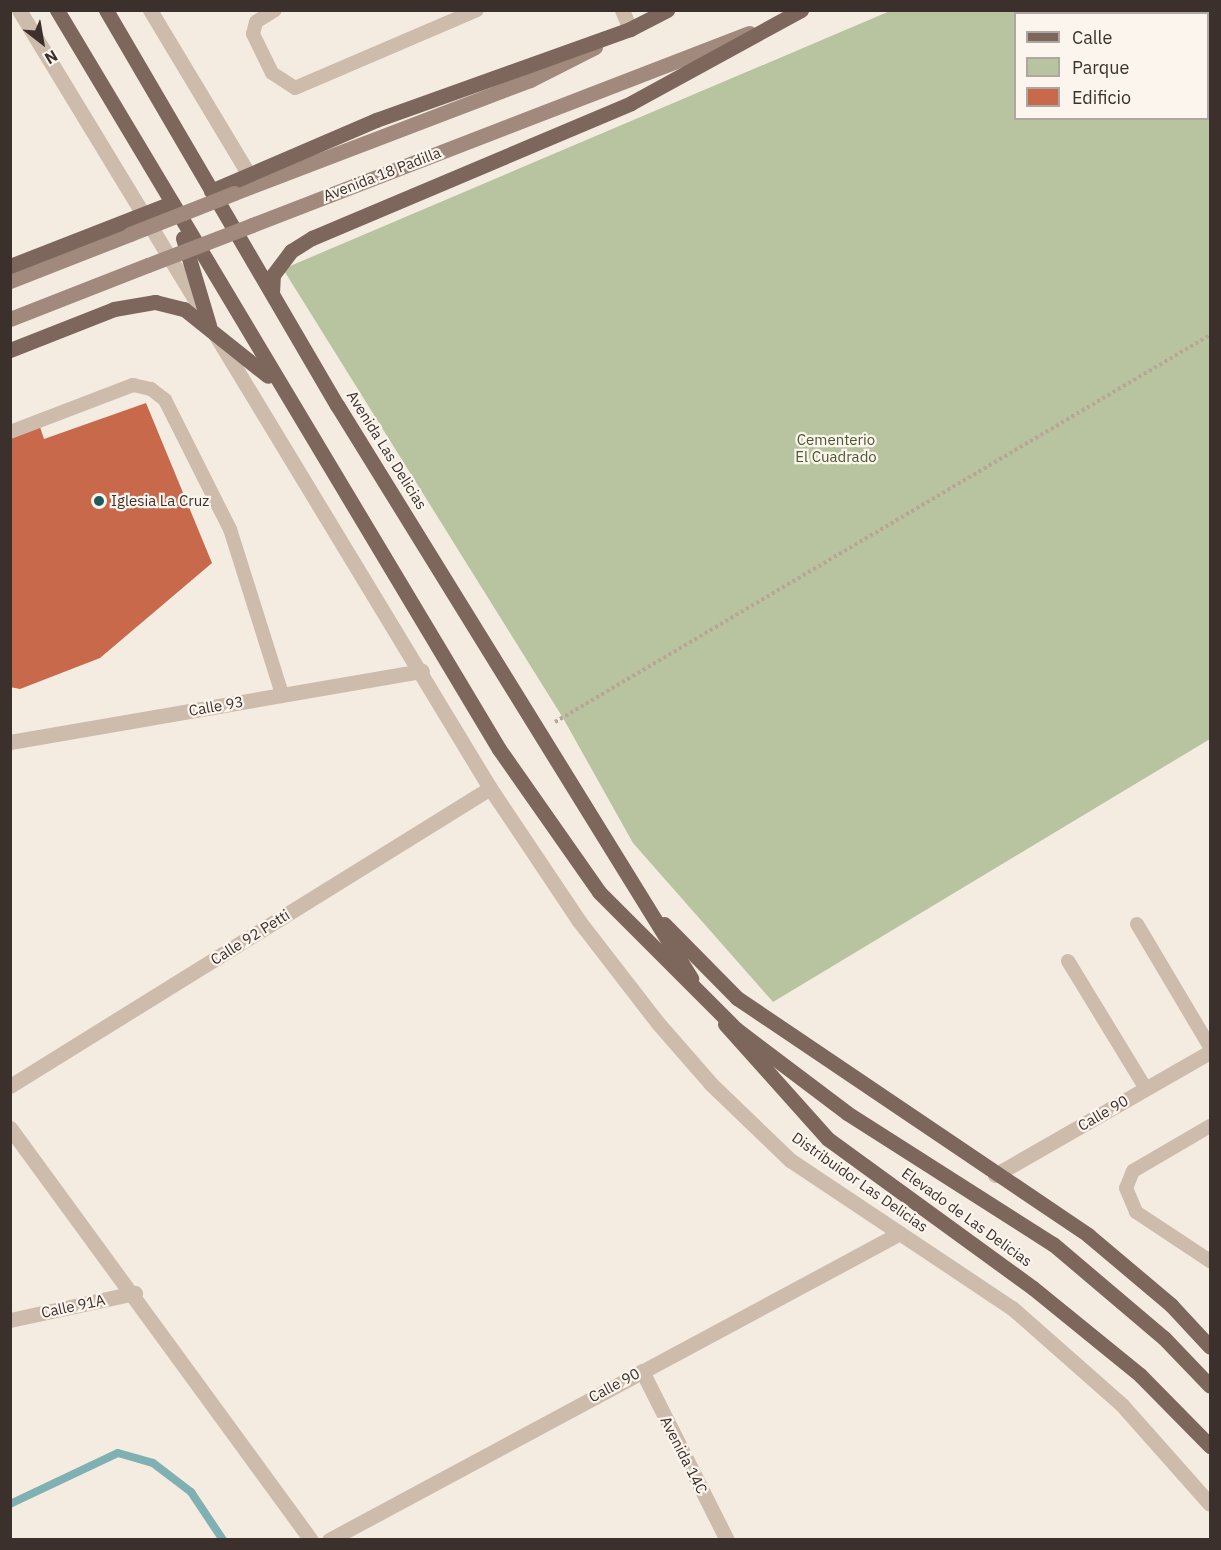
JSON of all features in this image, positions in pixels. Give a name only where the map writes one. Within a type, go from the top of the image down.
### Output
[{"type":"main road","points":[[57,10],[283,391]]},
{"type":"main road","name":"Avenida Las Delicias","points":[[106,10],[272,293],[645,904]]},
{"type":"main road","points":[[211,191],[248,173],[375,120],[630,29],[667,10]]},
{"type":"main road","points":[[272,293],[273,275],[291,251],[312,238],[631,103],[755,31],[801,10]]},
{"type":"main road","points":[[10,266],[172,203]]},
{"type":"main road","points":[[172,203],[209,325]]},
{"type":"main road","points":[[10,350],[114,309],[155,302],[184,309],[209,325],[283,391]]},
{"type":"main road","name":"Elevado de Las Delicias","points":[[283,391],[499,749],[598,892],[736,1029],[847,1113],[1053,1244],[1164,1338],[1210,1386]]},
{"type":"main road","points":[[645,904],[737,998],[995,1175],[1088,1235],[1171,1305],[1210,1347]]},
{"type":"main road","name":"Elevado de Las Delicias","points":[[645,904],[684,968],[781,1091],[828,1139],[883,1177],[1140,1375],[1210,1446]]},
{"type":"street","points":[[19,10],[422,671],[490,788]]},
{"type":"street","points":[[150,10],[248,173]]},
{"type":"street","points":[[10,281],[530,80],[630,29],[622,10]]},
{"type":"street","name":"Avenida 18 Padilla","points":[[10,319],[755,31]]},
{"type":"street","name":"Calle 93","points":[[10,742],[422,671]]},
{"type":"street","name":"Calle 92 Petti","points":[[10,1086],[490,788]]},
{"type":"street","name":"Distribuidor Las Delicias","points":[[490,788],[579,921],[711,1084],[790,1160],[1012,1308],[1122,1405],[1210,1504]]},
{"type":"street","name":"Calle 90","points":[[995,1175],[1146,1089],[1210,1049]]},
{"type":"street","points":[[10,1128],[135,1293],[311,1539]]},
{"type":"street","name":"Calle 90","points":[[329,1539],[900,1233]]},
{"type":"street","name":"Calle 91A","points":[[10,1320],[135,1293]]},
{"type":"street","name":"Avenida 14C","points":[[642,1371],[727,1539]]},
{"type":"lane","points":[[275,10],[256,22],[253,34],[272,73],[295,88],[477,10]]},
{"type":"lane","points":[[10,432],[133,385],[151,388],[165,400],[230,529],[282,694]]},
{"type":"lane","points":[[1137,924],[1210,1049]]},
{"type":"lane","points":[[1068,961],[1146,1089]]},
{"type":"lane","points":[[1210,1125],[1133,1171],[1125,1188],[1136,1212],[1210,1261]]},
{"type":"path","points":[[562,718],[1210,335]]},
{"type":"green space","name":"Cementerio El Cuadrado","points":[[890,11],[1210,11],[1210,739],[773,1002],[633,843],[563,718],[283,269]]},
{"type":"building","name":"Iglesia La Cruz","points":[[146,403],[212,563],[100,658],[20,689],[10,687],[10,437],[39,424],[44,439]]},
{"type":"waterway","points":[[10,1504],[118,1453],[153,1463],[191,1492],[223,1540]]},
{"type":"place","name":"Iglesia La Cruz","points":[[99,501]]}]
